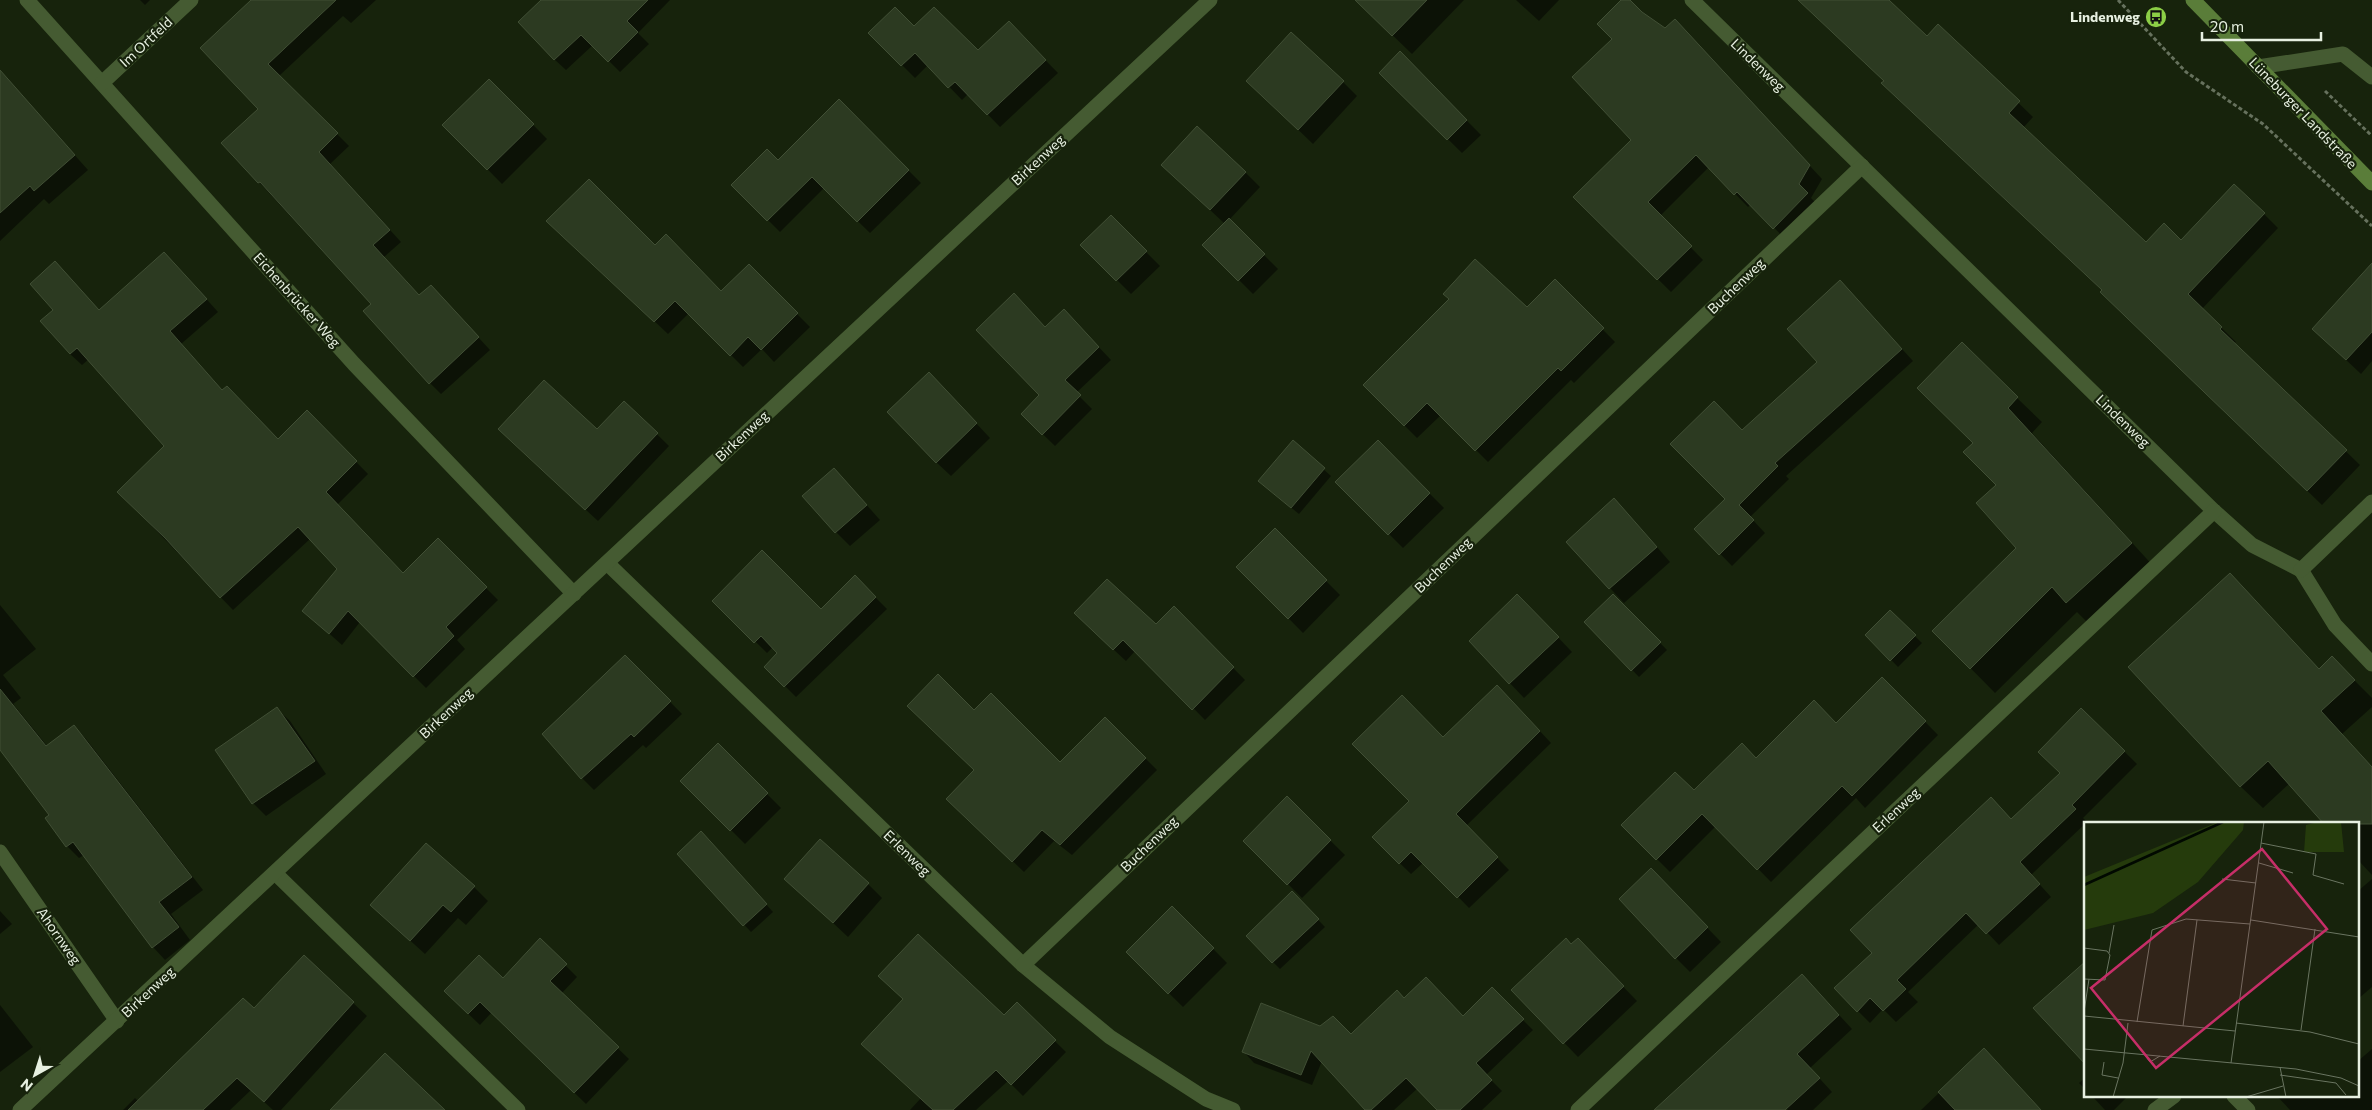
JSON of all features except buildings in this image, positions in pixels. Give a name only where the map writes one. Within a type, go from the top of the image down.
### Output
[{"type":"main road","name":"Lüneburger Landstraße","points":[[2193,0],[2372,184]]},
{"type":"street","name":"Eichenbrücker Weg","points":[[27,0],[354,364],[574,594]]},
{"type":"street","name":"Im Ortfeld","points":[[102,83],[191,0]]},
{"type":"street","name":"Birkenweg","points":[[20,1110],[1210,0]]},
{"type":"street","name":"Lindenweg","points":[[1692,0],[2214,511],[2252,545],[2301,570]]},
{"type":"street","points":[[2258,67],[2343,54],[2372,77]]},
{"type":"street","name":"Buchenweg","points":[[1023,964],[1862,166]]},
{"type":"street","points":[[2372,502],[2301,570],[2335,625],[2372,664]]},
{"type":"street","name":"Erlenweg","points":[[1578,1110],[2214,511]]},
{"type":"street","name":"Erlenweg","points":[[607,563],[1023,964],[1110,1037],[1206,1099],[1233,1110]]},
{"type":"street","name":"Ahornweg","points":[[0,852],[117,1021]]},
{"type":"street","points":[[275,872],[518,1110]]},
{"type":"street","points":[[2155,1110],[2171,1098]]},
{"type":"street","points":[[2236,1098],[2248,1110]]},
{"type":"path","points":[[2118,0],[2186,72],[2263,124],[2372,226]]},
{"type":"place","name":"Lindenweg","points":[[2156,17]]}]
